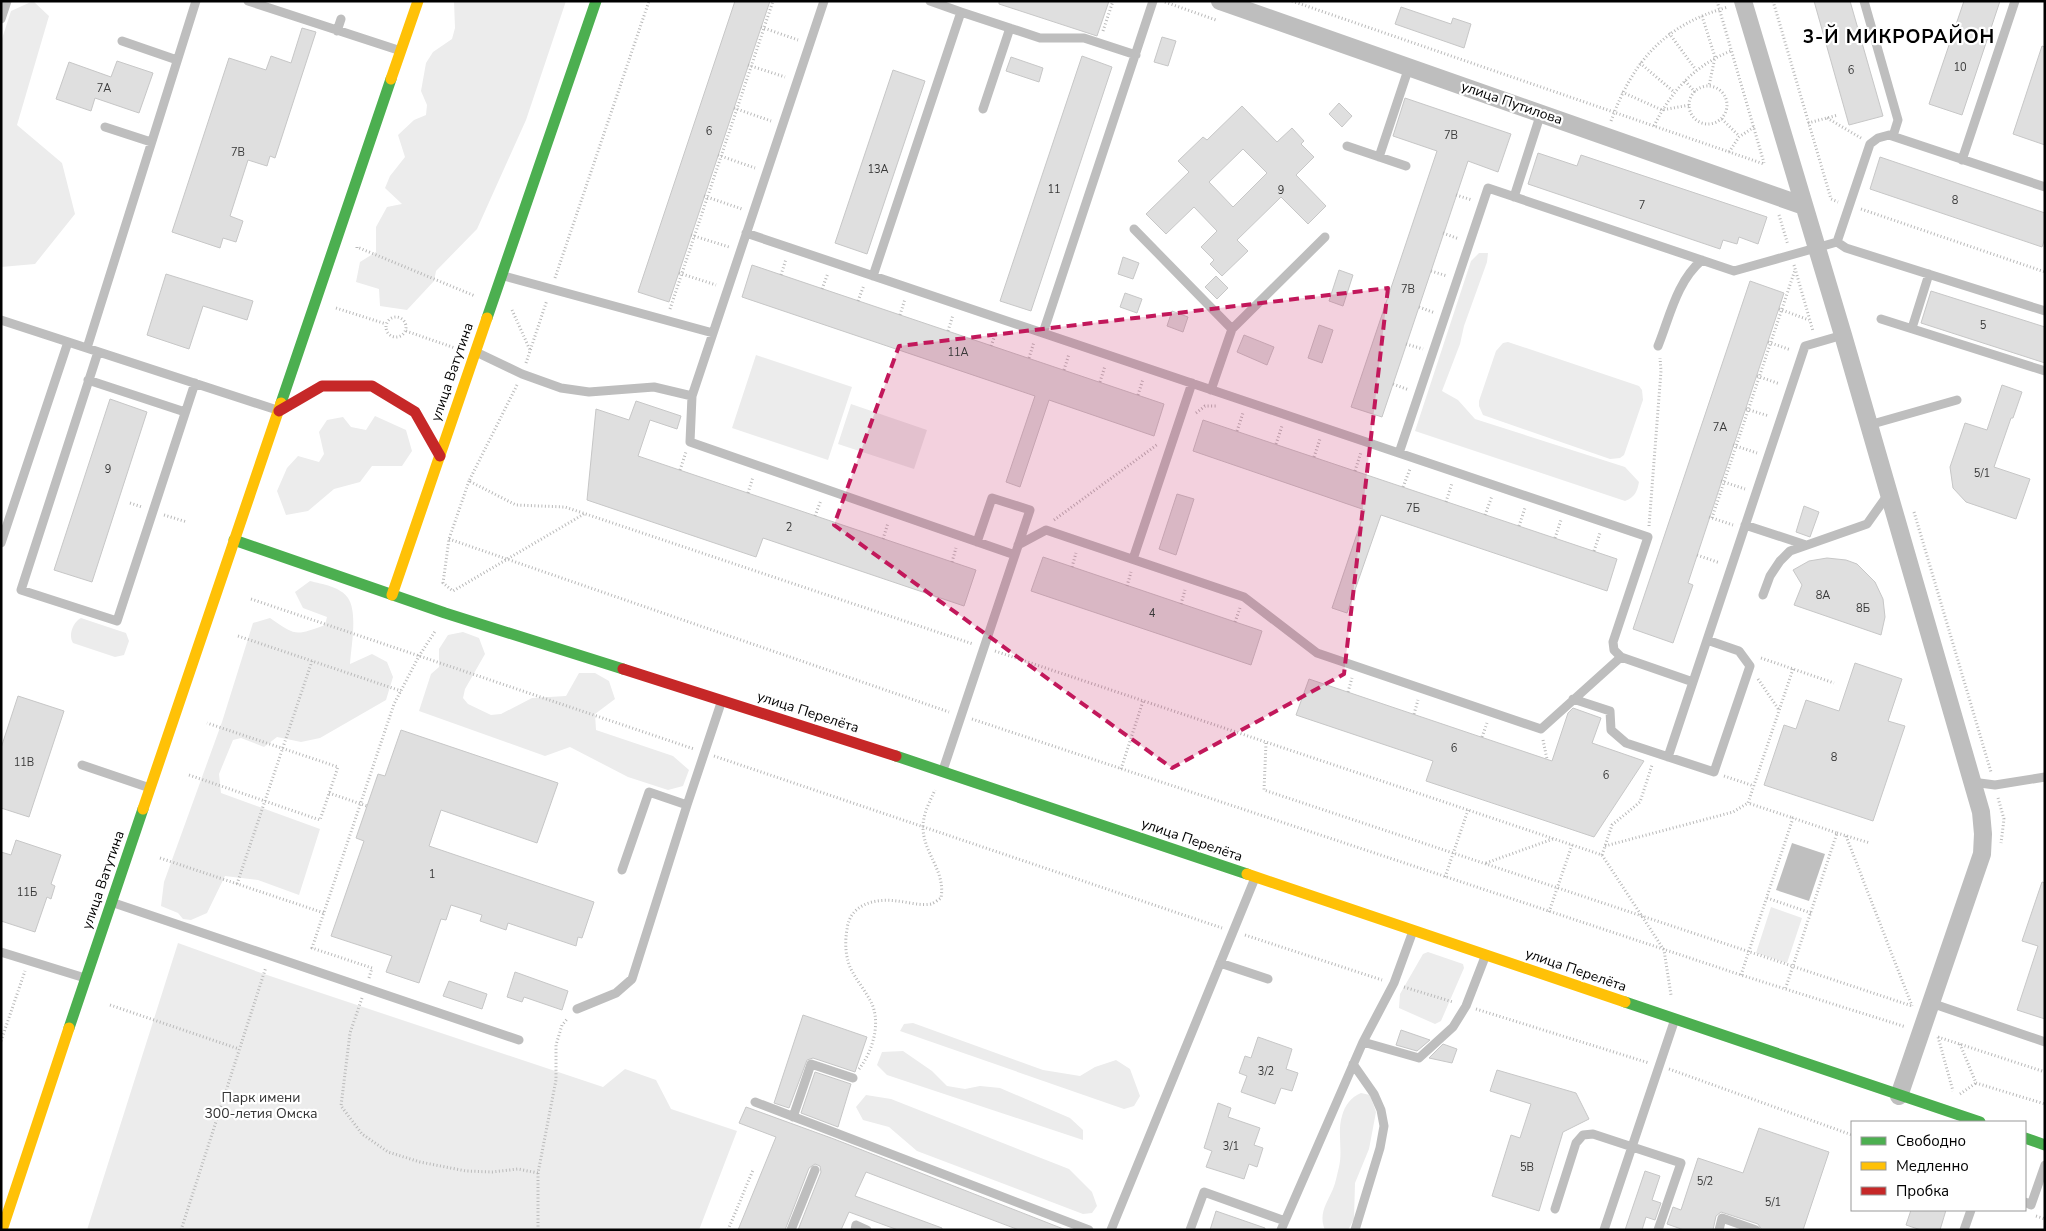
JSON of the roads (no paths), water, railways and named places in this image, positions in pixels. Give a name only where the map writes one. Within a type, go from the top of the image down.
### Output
[{"type":"main road","name":"улица Ватутина","points":[[2,1230],[85,978],[418,1]]},
{"type":"main road","name":"улица Ватутина","points":[[392,595],[596,1]]},
{"type":"main road","points":[[279,411],[322,386],[372,386],[415,412],[440,456]]},
{"type":"main road","points":[[234,540],[392,595]]},
{"type":"main road","name":"улица Перелёта","points":[[392,595],[943,771],[1977,1121]]},
{"type":"main road","points":[[2026,1138],[2045,1145]]},
{"type":"street","name":"улица Путилова","points":[[1220,1],[1804,206]]},
{"type":"street","points":[[1743,1],[1843,335],[1981,812],[1982,854],[1900,1096]]},
{"type":"lane","points":[[1,19],[7,1]]},
{"type":"lane","points":[[87,348],[196,1]]},
{"type":"lane","points":[[248,1],[401,51]]},
{"type":"lane","points":[[824,1],[692,396],[690,442],[1015,555]]},
{"type":"lane","points":[[930,1],[1040,38],[1084,38],[1136,55]]},
{"type":"lane","points":[[1042,333],[1153,1]]},
{"type":"lane","points":[[1864,1],[1898,120],[1893,136]]},
{"type":"lane","points":[[1962,160],[2015,1]]},
{"type":"lane","points":[[873,276],[961,12]]},
{"type":"lane","points":[[337,31],[341,19]]},
{"type":"lane","points":[[983,109],[1010,28]]},
{"type":"lane","points":[[122,41],[177,60]]},
{"type":"lane","points":[[1379,157],[1409,67]]},
{"type":"lane","points":[[1514,196],[1541,113]]},
{"type":"lane","points":[[105,127],[151,142]]},
{"type":"lane","points":[[1837,242],[1870,144],[1878,138],[1889,135],[2045,187]]},
{"type":"lane","points":[[1347,146],[1406,166]]},
{"type":"lane","points":[[1399,453],[1488,188],[1734,271],[1837,242],[1846,248],[2045,311]]},
{"type":"lane","points":[[1134,229],[1232,329]]},
{"type":"lane","points":[[746,233],[1192,383],[1246,405],[1286,415],[1648,537],[1613,642],[1614,650],[1620,657],[1693,682]]},
{"type":"lane","points":[[1211,390],[1232,329],[1326,237]]},
{"type":"lane","points":[[1658,346],[1683,282],[1702,260]]},
{"type":"lane","points":[[1912,328],[1929,274]]},
{"type":"lane","points":[[501,275],[713,333]]},
{"type":"lane","points":[[1881,318],[2045,371]]},
{"type":"lane","points":[[1,320],[279,411]]},
{"type":"lane","points":[[1668,757],[1805,346],[1843,335]]},
{"type":"lane","points":[[1,543],[68,342]]},
{"type":"lane","points":[[98,352],[21,590],[29,593],[117,621],[194,383]]},
{"type":"lane","points":[[475,352],[522,374],[561,388],[589,392],[654,387],[692,396]]},
{"type":"lane","points":[[88,380],[185,412]]},
{"type":"lane","points":[[1133,559],[1192,383]]},
{"type":"lane","points":[[1869,425],[1957,400]]},
{"type":"lane","points":[[1763,595],[1770,576],[1780,561],[1790,551],[1867,524],[1889,493]]},
{"type":"lane","points":[[943,771],[1030,510],[992,498],[977,542]]},
{"type":"lane","points":[[1745,527],[1806,546]]},
{"type":"lane","points":[[1018,545],[1046,530],[1244,597],[1317,653],[1541,729],[1620,657]]},
{"type":"lane","points":[[1573,699],[1610,711],[1611,730],[1626,743],[1714,772],[1750,666],[1739,651],[1707,640]]},
{"type":"lane","points":[[577,1009],[616,993],[632,979],[687,804],[722,701]]},
{"type":"lane","points":[[82,765],[150,788]]},
{"type":"lane","points":[[1972,782],[1995,785],[2045,777]]},
{"type":"lane","points":[[622,870],[649,792],[687,804]]},
{"type":"lane","points":[[1111,1230],[1255,877]]},
{"type":"lane","points":[[111,902],[518,1040]]},
{"type":"lane","points":[[1190,1230],[1204,1192],[1283,1225],[1363,1042],[1394,983],[1413,931]]},
{"type":"lane","points":[[1,952],[85,978]]},
{"type":"lane","points":[[1363,1042],[1419,1058],[1453,1027],[1466,1006],[1486,956]]},
{"type":"lane","points":[[1220,963],[1268,979]]},
{"type":"lane","points":[[1931,1003],[2045,1042]]},
{"type":"lane","points":[[1604,1230],[1675,1020]]},
{"type":"lane","points":[[793,1117],[811,1064],[853,1078]]},
{"type":"lane","points":[[1353,1064],[1374,1094],[1381,1110],[1384,1126],[1380,1148],[1355,1230]]},
{"type":"lane","points":[[755,1102],[1089,1230]]},
{"type":"lane","points":[[1555,1209],[1579,1138],[1583,1135],[1593,1134],[1681,1163],[1658,1230]]},
{"type":"lane","points":[[2026,1202],[2032,1204],[2045,1166]]},
{"type":"lane","points":[[790,1230],[815,1170]]},
{"type":"lane","points":[[1964,1230],[1971,1211]]},
{"type":"lane","points":[[1718,1230],[1722,1218],[1756,1230]]},
{"type":"lane","points":[[854,1230],[856,1225],[867,1230]]},
{"type":"district","name":"3-Й МИКРОРАЙОН","points":[[1899,37]]},
{"type":"park label","name":"Парк имени 300-летия Омска","points":[[261,1106]]}]
